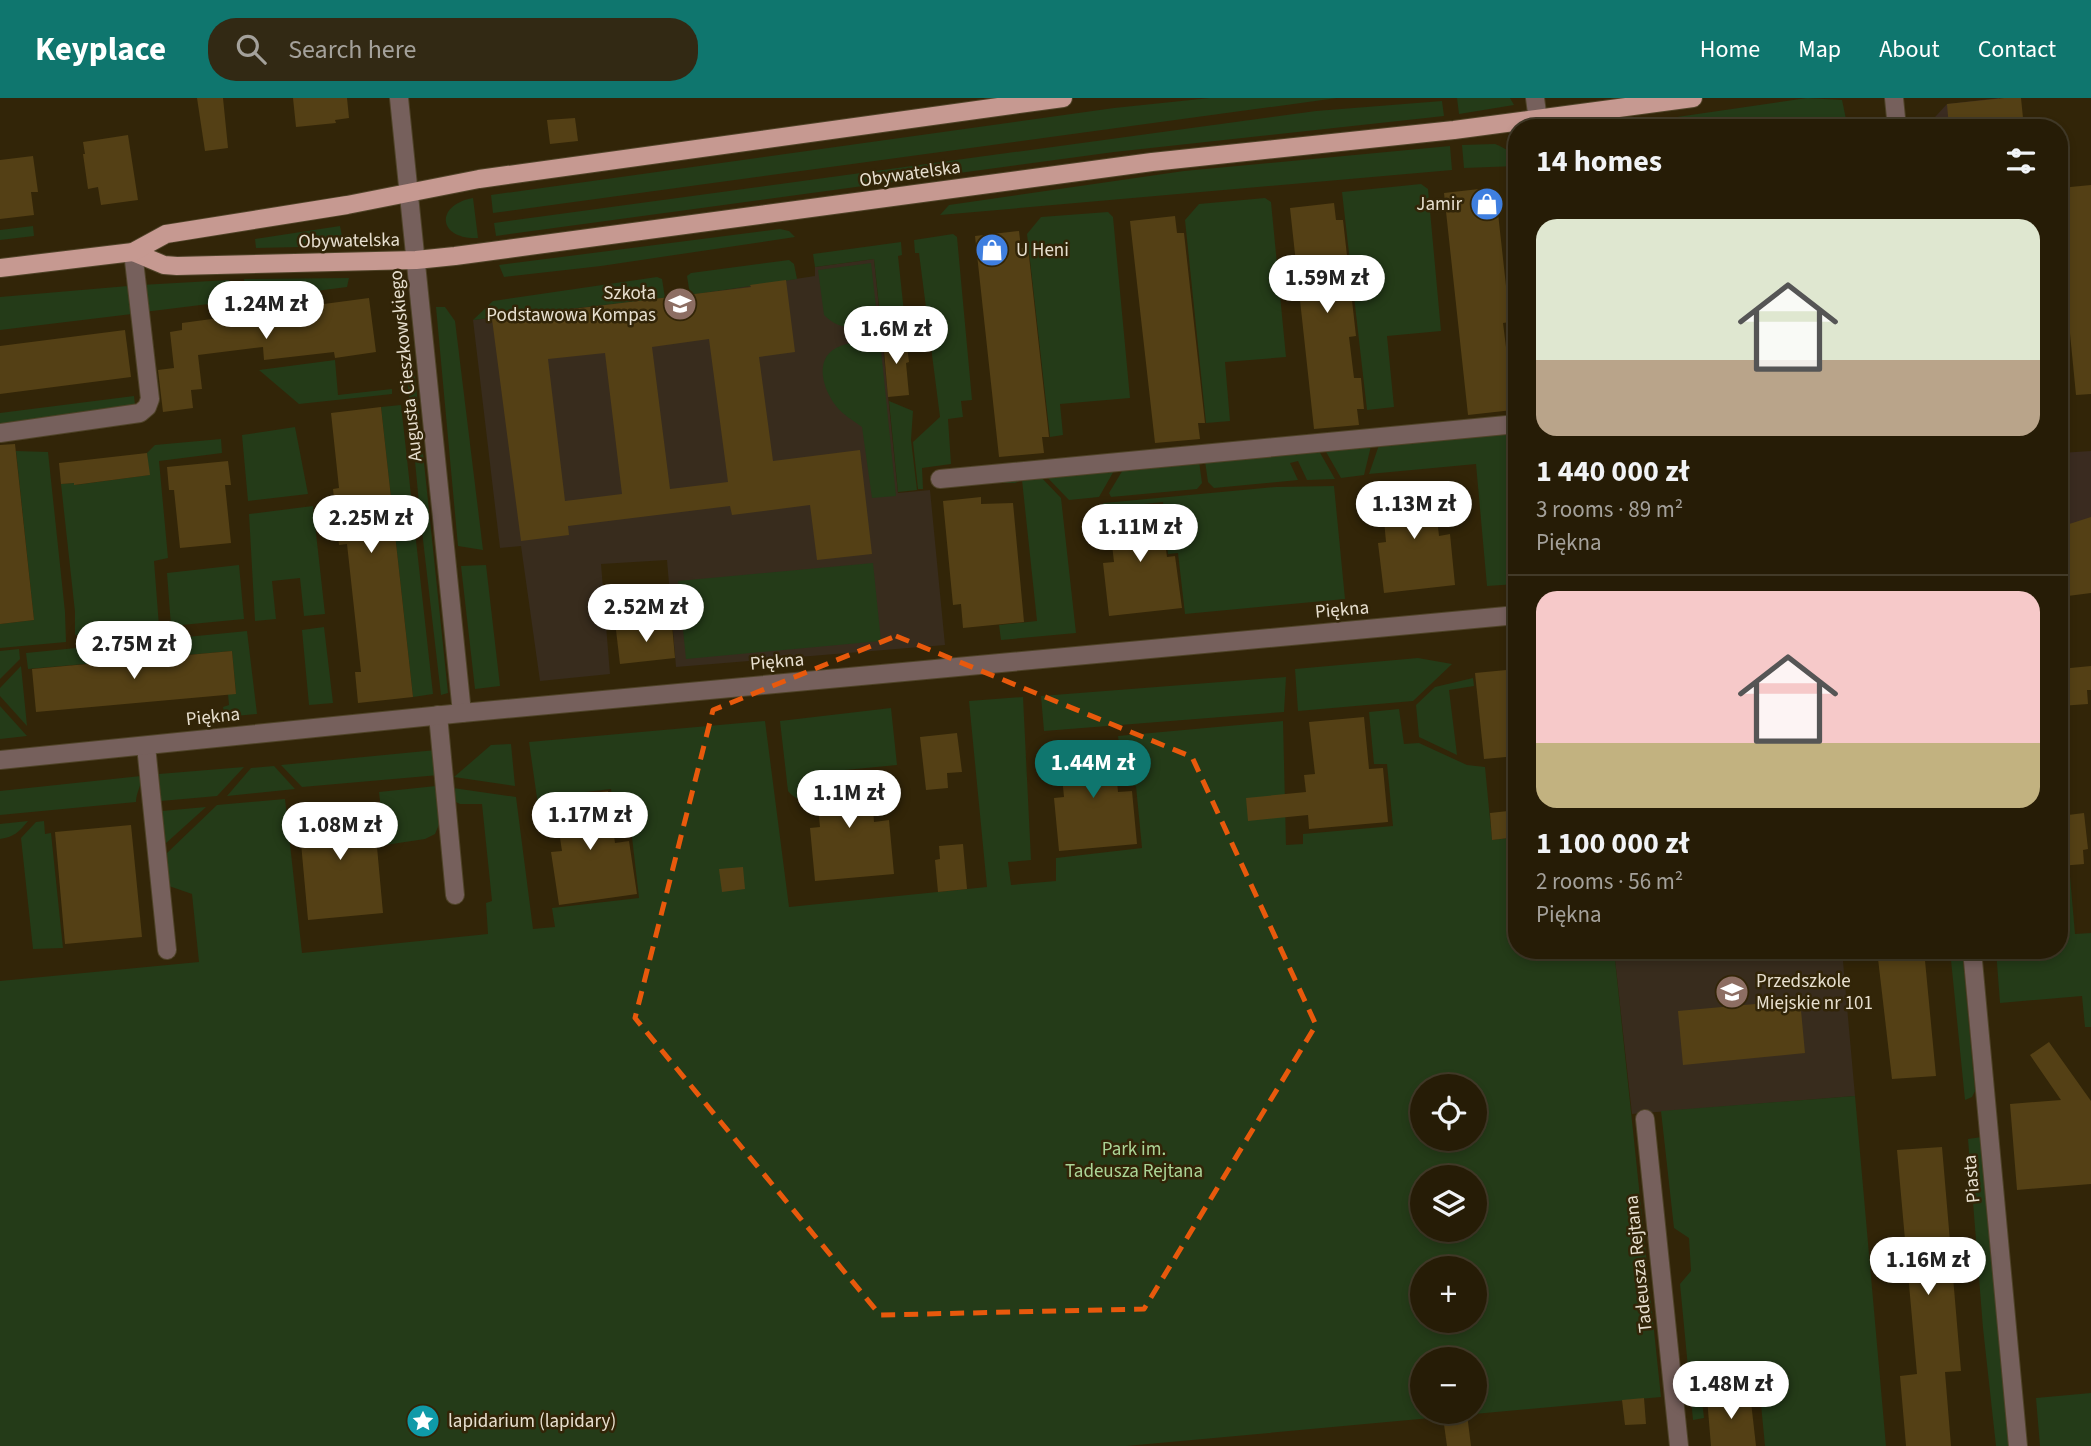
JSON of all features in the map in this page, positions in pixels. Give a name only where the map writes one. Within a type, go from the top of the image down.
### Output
[{"type":"main road","name":"Obywatelska","points":[[0,268],[133,252],[166,234],[347,205],[479,179],[1063,98]]},
{"type":"main road","name":"Obywatelska","points":[[1563,119],[1693,98]]},
{"type":"main road","name":"Obywatelska","points":[[133,252],[164,265],[177,267],[416,260],[481,254],[1152,162],[1508,126]]},
{"type":"street","name":"Augusta Cieszkowskiego","points":[[399,98],[462,713]]},
{"type":"street","points":[[1535,98],[1538,119]]},
{"type":"street","points":[[1894,98],[1896,119]]},
{"type":"street","points":[[0,433],[140,413],[147,407],[150,399],[133,252]]},
{"type":"street","points":[[940,479],[1508,425]]},
{"type":"street","name":"Piękna","points":[[0,760],[438,715],[1508,616]]},
{"type":"street","points":[[438,715],[455,895]]},
{"type":"street","points":[[146,746],[167,950]]},
{"type":"street","name":"Piasta","points":[[1973,959],[2018,1446]]},
{"type":"street","name":"Tadeusza Rejtana","points":[[1645,1119],[1679,1446]]},
{"type":"highlighted area","points":[[896,636],[1192,757],[1316,1025],[1144,1309],[880,1315],[635,1018],[713,710]]},
{"type":"shaded area","points":[[1999,98],[2001,119],[1933,119],[1947,104]]},
{"type":"shaded area","points":[[874,259],[898,493],[930,490],[945,645],[676,667],[667,560],[601,564],[610,674],[540,681],[521,546],[500,548],[473,320],[690,295],[815,276],[815,267]]},
{"type":"shaded area","points":[[2091,451],[2091,570],[2068,572],[2068,452]]},
{"type":"shaded area","name":"Przedszkole Miejskie nr 101","points":[[1615,959],[1843,959],[1855,1096],[1632,1114]]},
{"type":"green space","points":[[1210,98],[1337,98],[493,213],[491,195],[1114,108]]},
{"type":"green space","points":[[1457,98],[1510,98],[1514,105],[1459,114]]},
{"type":"green space","points":[[1807,98],[1842,100],[1846,119],[1663,119]]},
{"type":"green space","points":[[1442,101],[1444,116],[1114,152],[496,236],[494,223],[1316,111]]},
{"type":"green space","points":[[1495,144],[1508,152],[1508,166],[1464,168],[1462,145]]},
{"type":"green space","points":[[1450,146],[1452,170],[940,215],[949,205],[1184,171]]},
{"type":"green space","points":[[1421,184],[1428,189],[1441,331],[1387,336],[1394,407],[1367,410],[1342,192]]},
{"type":"green space","points":[[473,198],[478,238],[455,234],[446,221],[452,207]]},
{"type":"green space","points":[[1265,198],[1271,202],[1286,357],[1225,362],[1230,421],[1206,423],[1185,220],[1199,204]]},
{"type":"green space","points":[[1108,212],[1113,217],[1130,398],[1060,404],[1063,435],[1050,437],[1027,234],[1041,217]]},
{"type":"green space","points":[[33,226],[34,236],[0,240],[0,230]]},
{"type":"green space","points":[[340,226],[344,246],[256,248],[255,239]]},
{"type":"green space","points":[[780,229],[789,231],[795,237],[601,266],[504,277],[499,265]]},
{"type":"green space","points":[[953,234],[957,237],[972,400],[961,401],[963,417],[948,419],[951,464],[922,468],[923,489],[918,489],[913,442],[940,417],[919,253],[915,253],[914,240]]},
{"type":"green space","points":[[901,242],[902,255],[898,256],[905,322],[881,324],[874,259],[815,267],[813,254]]},
{"type":"green space","points":[[789,260],[794,264],[797,279],[690,295],[687,276],[691,273]]},
{"type":"green space","points":[[871,263],[878,324],[850,327],[831,321],[824,315],[818,270]]},
{"type":"green space","points":[[657,277],[662,279],[665,298],[473,320],[493,301]]},
{"type":"green space","points":[[349,278],[347,287],[247,300],[244,279]]},
{"type":"green space","points":[[229,280],[233,301],[144,312],[141,285]]},
{"type":"green space","points":[[128,286],[132,314],[0,330],[0,297]]},
{"type":"green space","points":[[436,307],[445,307],[455,321],[483,550],[458,546]]},
{"type":"green space","points":[[880,340],[896,496],[872,498],[862,427],[842,412],[831,399],[824,383],[823,367],[829,353],[836,348]]},
{"type":"green space","points":[[335,360],[338,395],[392,389],[392,394],[299,404],[259,370]]},
{"type":"green space","points":[[407,376],[415,376],[448,693],[441,695],[420,514]]},
{"type":"green space","points":[[134,396],[135,405],[0,424],[0,413]]},
{"type":"green space","points":[[889,401],[913,411],[911,440],[917,490],[898,492]]},
{"type":"green space","points":[[401,405],[433,694],[413,697],[381,407]]},
{"type":"green space","points":[[295,427],[308,494],[248,501],[242,435]]},
{"type":"green space","points":[[1508,433],[1508,585],[1487,586],[1476,464],[1369,474],[1379,445]]},
{"type":"green space","points":[[221,439],[222,453],[159,461],[168,558],[154,561],[159,626],[75,635],[75,612],[61,484],[75,485],[149,475],[147,453],[155,445]]},
{"type":"green space","points":[[1371,446],[1364,475],[1341,478],[1325,450]]},
{"type":"green space","points":[[16,451],[48,452],[66,642],[0,648],[0,624],[34,620]]},
{"type":"green space","points":[[1319,451],[1335,479],[1307,480],[1298,461],[1290,463],[1298,480],[1214,488],[1208,482],[1205,461]]},
{"type":"green space","points":[[1199,461],[1202,483],[1197,489],[1111,497],[1109,493],[1124,468]]},
{"type":"green space","points":[[1115,469],[1099,497],[1069,500],[1045,475]]},
{"type":"green space","points":[[1038,474],[1061,498],[1076,633],[1001,640],[999,625],[1037,621],[1022,480],[1015,483],[987,483],[987,479]]},
{"type":"green space","points":[[1334,486],[1345,599],[1185,614],[1178,553],[1168,554],[1163,502],[1106,508],[1109,541],[1101,543],[1098,508],[1104,503],[1276,487]]},
{"type":"green space","points":[[313,506],[325,614],[304,616],[300,578],[272,581],[276,619],[255,621],[249,514]]},
{"type":"green space","points":[[873,563],[881,641],[686,659],[678,581]]},
{"type":"green space","points":[[239,565],[244,619],[171,626],[167,573]]},
{"type":"green space","points":[[486,565],[500,686],[475,689],[461,566]]},
{"type":"green space","points":[[324,627],[333,703],[309,705],[302,630]]},
{"type":"green space","points":[[247,631],[257,714],[225,717],[223,707],[229,705],[228,694],[236,693],[232,651],[28,669],[26,653]]},
{"type":"green space","points":[[19,649],[20,659],[0,679],[0,651]]},
{"type":"green space","points":[[1418,658],[1452,664],[1413,701],[1298,711],[1295,669]]},
{"type":"green space","points":[[21,666],[27,726],[0,696],[0,688]]},
{"type":"green space","points":[[1286,677],[1284,712],[1044,731],[1041,696]]},
{"type":"green space","points":[[1473,678],[1474,686],[1449,690],[1457,755],[1419,737],[1416,705],[1435,687]]},
{"type":"green space","name":"Park im. Tadeusza Rejtana","points":[[1023,697],[1031,860],[1008,862],[1011,885],[1056,881],[1056,858],[1142,848],[1136,786],[1124,786],[1118,736],[1283,721],[1286,845],[1303,844],[1303,834],[1393,826],[1387,764],[1374,764],[1369,712],[1399,709],[1404,744],[1419,743],[1467,765],[1485,767],[1492,840],[1508,838],[1508,959],[1615,959],[1661,1397],[1487,1413],[1487,1347],[1410,1347],[1410,1420],[1126,1446],[0,1446],[0,981],[199,962],[192,894],[169,886],[167,853],[217,805],[285,799],[302,953],[488,934],[486,903],[492,901],[482,804],[456,802],[453,788],[516,797],[533,929],[555,927],[552,908],[639,898],[632,837],[617,838],[611,789],[552,796],[557,830],[541,826],[529,742],[765,721],[789,907],[987,887],[969,701]]},
{"type":"green space","points":[[0,706],[27,736],[0,739]]},
{"type":"green space","points":[[891,708],[897,765],[814,773],[816,802],[800,800],[788,791],[780,721]]},
{"type":"green space","points":[[511,744],[515,786],[454,777],[491,745]]},
{"type":"green space","points":[[436,750],[439,775],[302,787],[281,765]]},
{"type":"green space","points":[[274,766],[295,789],[227,796],[251,768]]},
{"type":"green space","points":[[244,767],[217,796],[161,801],[159,774]]},
{"type":"green space","points":[[141,776],[136,802],[0,815],[0,791]]},
{"type":"green space","points":[[436,786],[440,822],[435,834],[425,839],[385,845],[379,792]]},
{"type":"green space","points":[[206,807],[165,844],[162,811]]},
{"type":"green space","points":[[28,821],[16,833],[0,839],[0,824]]},
{"type":"green space","points":[[44,821],[45,834],[51,833],[63,948],[33,949],[21,838],[36,822]]},
{"type":"green space","points":[[2068,865],[2075,934],[2091,933],[2091,1027],[2085,1027],[2082,996],[2000,1003],[1997,959],[2068,959]]},
{"type":"green space","points":[[1951,959],[1963,959],[1975,1091],[1972,1097],[1965,1100]]},
{"type":"green space","points":[[1855,1096],[1886,1446],[1765,1446],[1760,1394],[1702,1400],[1704,1418],[1693,1420],[1680,1284],[1691,1271],[1689,1238],[1674,1228],[1661,1111]]},
{"type":"green space","points":[[1982,1137],[2009,1446],[1996,1446],[1983,1328],[1968,1139]]},
{"type":"green space","points":[[2091,1393],[2091,1446],[2040,1446],[2036,1398]]},
{"type":"building","points":[[197,98],[223,98],[228,148],[205,151]]},
{"type":"building","points":[[293,98],[347,98],[349,118],[335,120],[336,123],[296,127]]},
{"type":"building","points":[[2021,98],[2023,119],[1948,119],[1947,104]]},
{"type":"building","points":[[575,118],[578,141],[550,144],[547,120]]},
{"type":"building","points":[[128,135],[138,200],[101,205],[98,187],[88,189],[83,142]]},
{"type":"building","points":[[33,156],[38,192],[31,192],[34,215],[0,219],[0,160]]},
{"type":"building","points":[[2091,185],[2091,394],[2076,395],[2068,313],[2068,187]]},
{"type":"building","points":[[1488,188],[1490,205],[1497,204],[1508,304],[1508,322],[1503,323],[1508,363],[1508,411],[1468,415],[1444,193]]},
{"type":"building","points":[[1334,203],[1336,220],[1343,220],[1356,336],[1349,337],[1354,378],[1361,378],[1364,409],[1357,409],[1359,425],[1314,429],[1290,208]]},
{"type":"building","points":[[1175,216],[1177,233],[1184,233],[1205,423],[1198,423],[1200,439],[1155,443],[1130,221]]},
{"type":"building","points":[[1019,231],[1021,248],[1028,247],[1049,437],[1042,437],[1044,453],[999,457],[975,236]]},
{"type":"building","points":[[786,280],[795,352],[759,357],[773,461],[860,450],[872,554],[817,560],[810,505],[732,515],[730,506],[568,526],[569,535],[521,541],[492,319],[751,287],[750,285]],"holes":[[[709,339],[728,482],[670,489],[652,347]],[[605,353],[622,494],[565,501],[548,359]]]},
{"type":"building","points":[[369,298],[376,352],[335,358],[334,352],[264,360],[263,347],[198,355],[202,389],[191,390],[193,408],[163,412],[158,370],[174,368],[170,332],[182,330],[182,323]]},
{"type":"building","points":[[125,330],[131,377],[0,394],[0,346]]},
{"type":"building","points":[[906,337],[909,395],[888,397],[883,339]]},
{"type":"building","points":[[381,407],[413,697],[358,703],[355,672],[361,672],[347,544],[339,545],[333,489],[339,488],[331,413]]},
{"type":"building","points":[[15,444],[34,620],[0,624],[0,445]]},
{"type":"building","points":[[147,453],[150,475],[74,485],[61,484],[59,463]]},
{"type":"building","points":[[228,461],[231,485],[225,485],[231,543],[180,548],[174,490],[169,490],[167,467]]},
{"type":"building","points":[[1433,482],[1439,536],[1450,534],[1455,585],[1384,593],[1378,543],[1386,542],[1381,487]]},
{"type":"building","points":[[981,497],[981,504],[1013,503],[1024,622],[963,628],[961,604],[953,605],[943,501]]},
{"type":"building","points":[[1160,504],[1167,557],[1175,556],[1182,608],[1109,616],[1103,563],[1114,562],[1108,510]]},
{"type":"building","points":[[2091,517],[2091,593],[2068,596],[2068,524]]},
{"type":"building","points":[[672,625],[675,658],[620,664],[616,630]]},
{"type":"building","points":[[232,651],[236,694],[36,712],[32,669]]},
{"type":"building","points":[[2091,666],[2088,704],[2068,705],[2068,668]]},
{"type":"building","points":[[1508,670],[1508,757],[1484,759],[1475,673]]},
{"type":"building","points":[[1364,717],[1369,769],[1383,768],[1388,822],[1309,829],[1308,815],[1248,821],[1246,798],[1306,792],[1304,775],[1315,774],[1309,722]]},
{"type":"building","points":[[957,733],[962,772],[947,773],[948,788],[926,790],[920,737]]},
{"type":"building","points":[[1113,740],[1118,792],[1132,791],[1137,844],[1059,851],[1054,798],[1064,797],[1059,745]]},
{"type":"building","points":[[870,770],[874,822],[889,820],[894,874],[815,881],[810,828],[820,827],[815,774]]},
{"type":"building","points":[[608,791],[615,843],[629,841],[637,894],[559,905],[551,852],[562,851],[554,798]]},
{"type":"building","points":[[373,803],[383,913],[308,920],[298,810]]},
{"type":"building","points":[[1508,811],[1508,838],[1492,840],[1490,813]]},
{"type":"building","points":[[2084,813],[2088,849],[2083,850],[2084,864],[2068,865],[2068,815]]},
{"type":"building","points":[[131,825],[142,937],[65,944],[55,832]]},
{"type":"building","points":[[963,844],[967,889],[938,892],[935,860],[940,859],[939,846]]},
{"type":"building","points":[[743,867],[745,889],[722,892],[719,869]]},
{"type":"building","points":[[1878,959],[1925,959],[1936,1076],[1892,1079]]},
{"type":"building","points":[[1800,1000],[1805,1053],[1683,1065],[1678,1011]]},
{"type":"building","points":[[2049,1042],[2091,1101],[2091,1184],[2017,1190],[2010,1104],[2061,1100],[2030,1055]]},
{"type":"building","points":[[1942,1147],[1961,1371],[1945,1372],[1951,1446],[1906,1446],[1900,1376],[1917,1374],[1897,1150]]},
{"type":"building","points":[[1750,1393],[1756,1446],[1711,1446],[1707,1398]]},
{"type":"building","points":[[1644,1398],[1646,1424],[1625,1425],[1622,1400]]},
{"type":"building","points":[[1444,1424],[1468,1424],[1471,1446],[1447,1446]]},
{"type":"place","name":"Jamir","points":[[1487,204]]},
{"type":"place","name":"U Heni","points":[[992,250]]},
{"type":"place","name":"Szkoła Podstawowa Kompas","points":[[680,304]]},
{"type":"place","name":"Przedszkole Miejskie nr 101","points":[[1732,992]]},
{"type":"place","name":"lapidarium (lapidary)","points":[[423,1421]]}]
